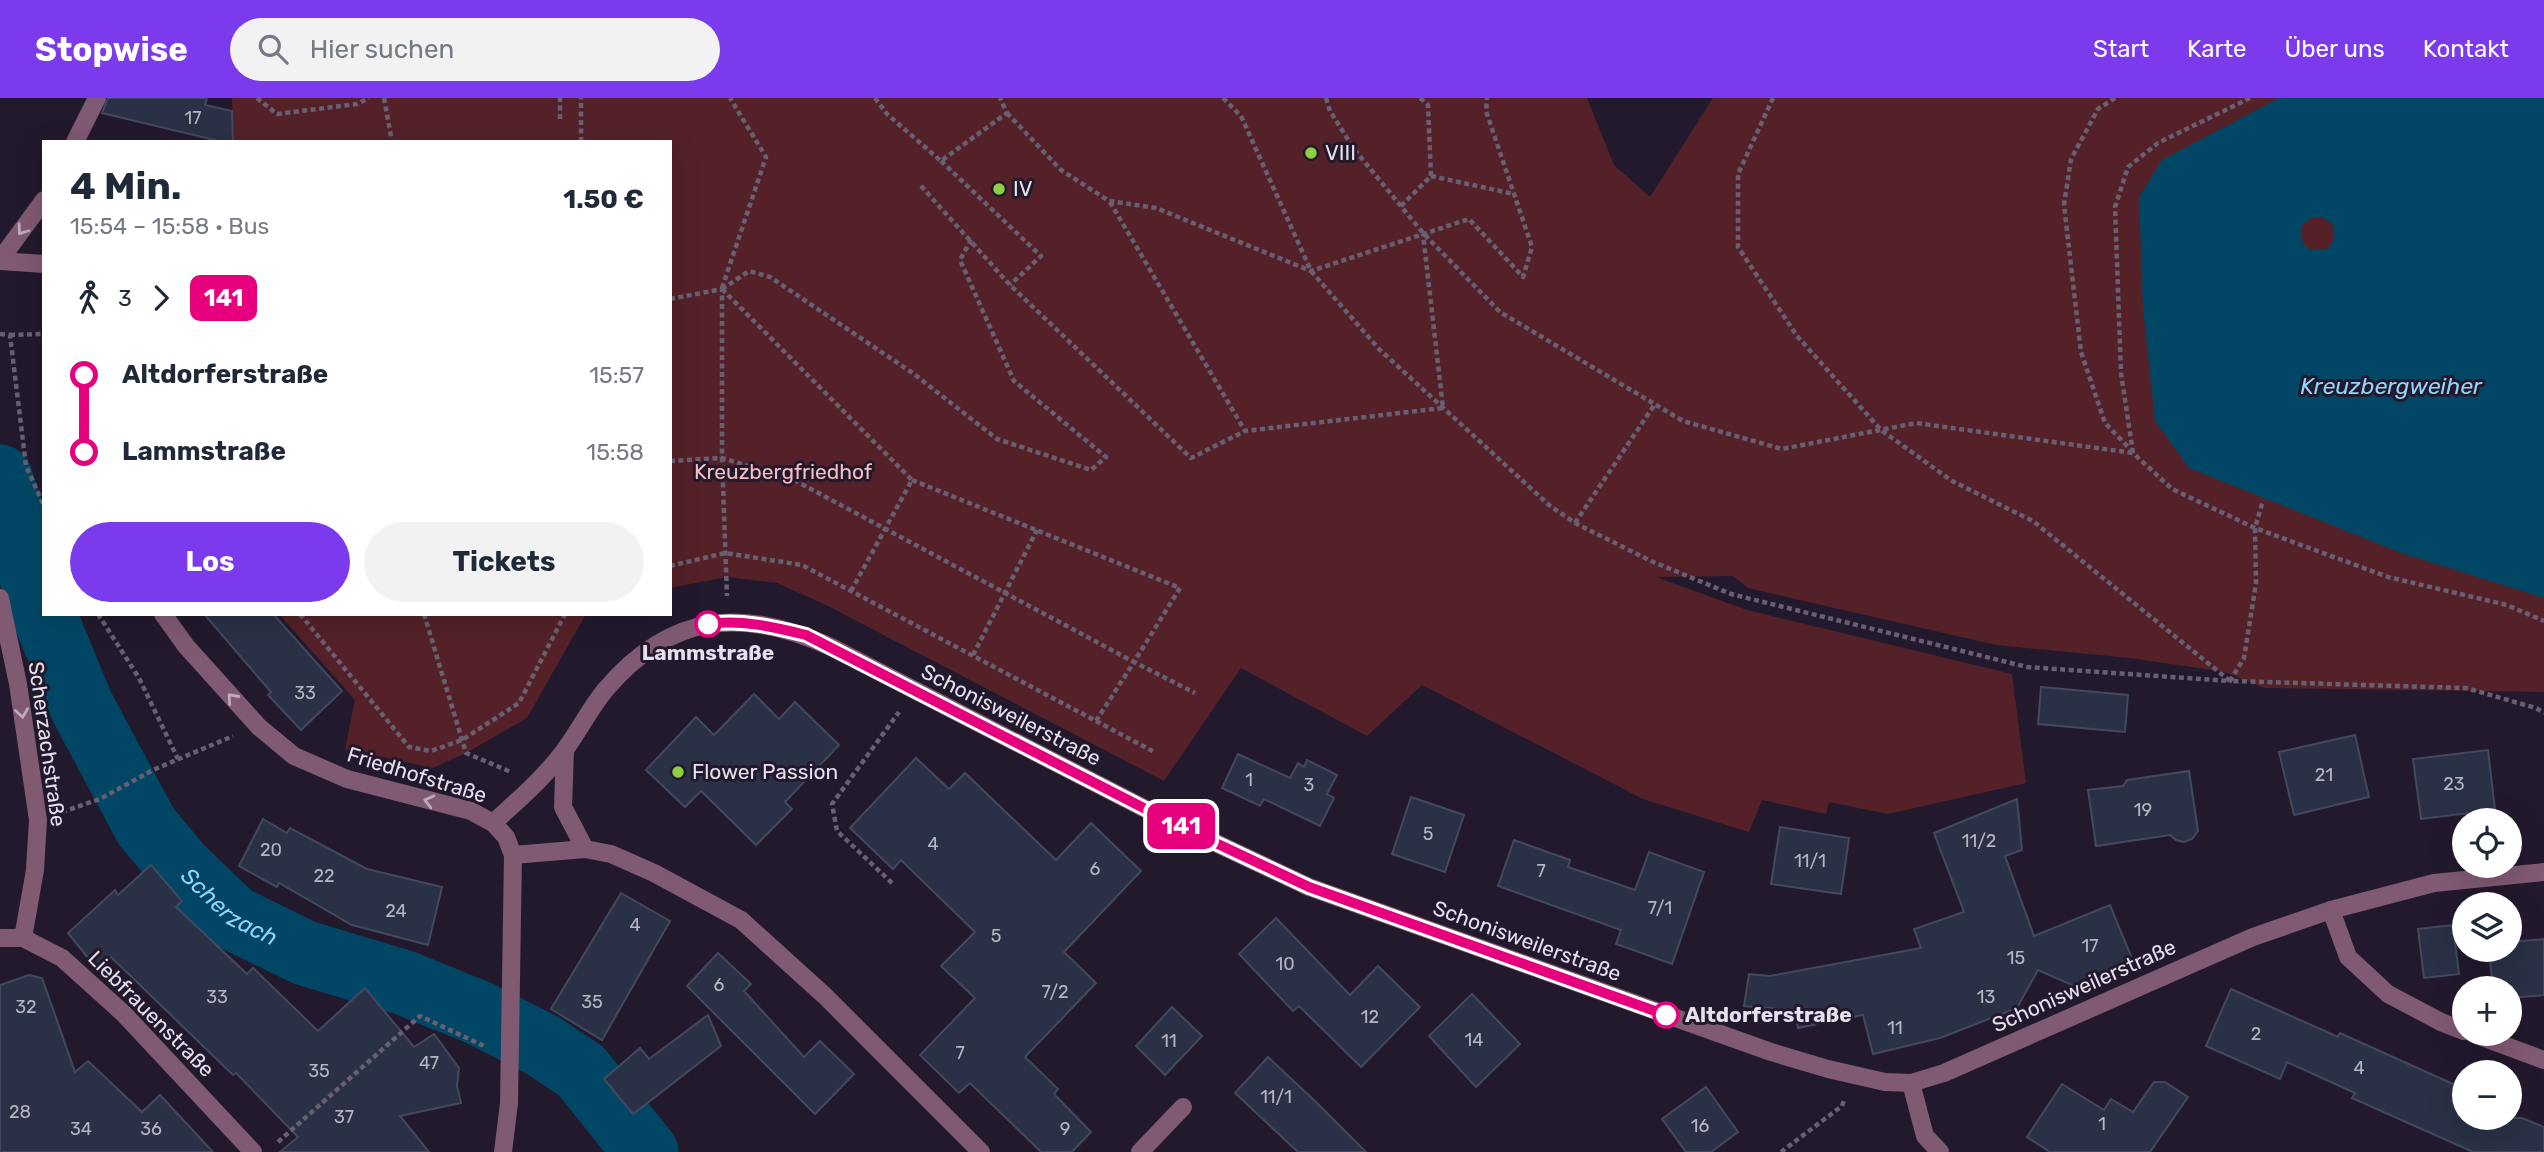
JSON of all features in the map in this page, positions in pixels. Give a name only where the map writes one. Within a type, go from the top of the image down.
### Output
[{"type":"street","points":[[76,140],[97,98]]},
{"type":"street","points":[[0,260],[42,203]]},
{"type":"street","points":[[0,260],[42,264]]},
{"type":"street","name":"Scherzachstraße","points":[[0,598],[8,678],[38,820],[35,870],[23,938]]},
{"type":"street","name":"Friedhofstraße","points":[[164,616],[186,646],[259,727],[294,756],[347,779],[471,811],[493,822],[506,837],[513,855]]},
{"type":"street","name":"Schonisweilerstraße","points":[[493,822],[538,783],[565,750],[606,690],[627,667],[658,643],[690,627],[726,621],[779,628],[806,635],[1169,821],[1309,887],[1760,1048],[1852,1076],[1911,1083],[1944,1073],[2253,937],[2331,910],[2434,883],[2544,872]]},
{"type":"street","points":[[565,750],[562,807],[585,849]]},
{"type":"street","points":[[503,1152],[509,1103],[513,855],[585,849],[611,854],[654,873],[741,920],[825,996],[981,1152]]},
{"type":"street","points":[[2331,910],[2348,957],[2388,993],[2452,1026]]},
{"type":"street","name":"Liebfrauenstraße","points":[[0,938],[23,938],[62,958],[124,1014],[253,1152]]},
{"type":"street","points":[[2506,1046],[2544,1060]]},
{"type":"street","points":[[1911,1083],[1925,1136],[1940,1152]]},
{"type":"street","points":[[1140,1152],[1183,1107]]},
{"type":"path","points":[[257,98],[277,114],[357,104],[369,98]]},
{"type":"path","points":[[384,98],[392,140]]},
{"type":"path","points":[[560,98],[560,119]]},
{"type":"path","points":[[581,98],[581,140]]},
{"type":"path","points":[[727,577],[722,458],[722,289],[766,157],[730,98]]},
{"type":"path","points":[[874,98],[887,114],[1041,256],[1010,285]]},
{"type":"path","points":[[1000,98],[1007,113],[1061,170],[1109,201],[1156,208],[1311,271],[1469,219],[1523,277],[1532,247],[1486,111],[1487,98]]},
{"type":"path","points":[[1223,98],[1241,116],[1311,271],[1379,349],[1549,505],[1575,523],[1651,561],[1731,594],[2027,667],[2230,681],[2466,688],[2536,708],[2544,713]]},
{"type":"path","points":[[1326,98],[1330,111],[1354,149],[1423,233],[1500,312],[1683,421],[1782,449],[1916,423],[2133,453]]},
{"type":"path","points":[[1401,206],[1431,176],[1428,106],[1420,98]]},
{"type":"path","points":[[1773,98],[1738,174],[1738,247],[1797,336],[1881,430],[1952,481],[2033,521],[2230,681]]},
{"type":"path","points":[[2115,98],[2098,109],[2071,159],[2064,205],[2081,352],[2105,423],[2172,489],[2255,528],[2388,577],[2507,605],[2544,621]]},
{"type":"path","points":[[2133,453],[2121,373],[2115,207],[2128,167],[2158,143],[2250,98]]},
{"type":"path","points":[[941,162],[1007,113]]},
{"type":"path","points":[[1431,176],[1514,194]]},
{"type":"path","points":[[922,186],[1010,285],[1191,458],[1245,431],[1443,408]]},
{"type":"path","points":[[1109,201],[1245,431]]},
{"type":"path","points":[[1423,233],[1443,408]]},
{"type":"path","points":[[672,299],[722,289],[749,271],[769,277],[914,374],[997,439],[1091,470],[1106,457],[1014,381],[960,260],[971,240]]},
{"type":"path","points":[[722,289],[912,480],[1180,588],[1096,721]]},
{"type":"path","points":[[0,334],[42,334]]},
{"type":"path","points":[[10,335],[26,466],[42,502]]},
{"type":"path","points":[[1575,523],[1655,404]]},
{"type":"path","points":[[672,461],[722,458],[796,481],[1195,693]]},
{"type":"path","points":[[851,591],[912,480]]},
{"type":"path","points":[[2230,681],[2244,658],[2256,583],[2255,528],[2263,500]]},
{"type":"path","points":[[973,655],[1037,530]]},
{"type":"path","points":[[672,566],[725,553],[802,565],[1156,753]]},
{"type":"path","points":[[99,616],[139,678],[178,759]]},
{"type":"path","points":[[302,616],[409,747],[431,751],[462,740],[519,703],[564,616]]},
{"type":"path","points":[[425,616],[466,753],[538,783]]},
{"type":"path","points":[[892,883],[837,831],[832,804],[914,691]]},
{"type":"path","points":[[38,820],[100,799],[153,770],[259,727]]},
{"type":"path","points":[[277,1143],[419,1016],[510,1056]]},
{"type":"path","points":[[1782,1152],[1842,1106],[1852,1076]]},
{"type":"green space","name":"Kreuzbergfriedhof","points":[[232,98],[1587,98],[1614,165],[1650,197],[1713,98],[2544,98],[2544,692],[2264,688],[2225,672],[2130,658],[1996,645],[1748,588],[1733,576],[1656,577],[1747,610],[2012,674],[2026,783],[1888,814],[1829,802],[1826,814],[1762,800],[1749,832],[1643,799],[1422,685],[1367,736],[1241,668],[1164,781],[826,605],[777,583],[727,577],[672,588],[672,140],[233,140]]},
{"type":"green space","points":[[281,616],[585,616],[527,718],[466,753],[433,768],[345,749],[355,700]]},
{"type":"water","name":"Kreuzbergweiher","points":[[2279,98],[2544,98],[2544,598],[2401,553],[2189,468],[2155,421],[2143,309],[2139,197],[2162,160]],"holes":[[[2323,217],[2333,225],[2334,240],[2327,249],[2311,250],[2303,242],[2302,226],[2311,218]]]},
{"type":"building","points":[[108,98],[207,98],[205,105],[232,111],[233,140],[215,140],[102,113]]},
{"type":"building","points":[[206,616],[275,616],[342,691],[301,730],[268,695],[271,692]]},
{"type":"building","points":[[2041,687],[2128,695],[2125,732],[2038,724]]},
{"type":"building","points":[[754,694],[779,719],[795,702],[839,745],[785,802],[792,809],[756,845],[701,791],[685,807],[646,770],[696,717],[714,735]]},
{"type":"building","points":[[2355,735],[2369,797],[2294,815],[2279,752]]},
{"type":"building","points":[[2488,750],[2495,808],[2452,808],[2452,815],[2421,819],[2413,759]]},
{"type":"building","points":[[1238,754],[1290,778],[1298,763],[1304,767],[1307,760],[1337,775],[1327,794],[1334,798],[1320,826],[1264,799],[1260,806],[1222,788]]},
{"type":"building","points":[[916,758],[949,789],[965,773],[1056,860],[1091,823],[1141,871],[1064,952],[1096,983],[1025,1057],[1058,1089],[1054,1094],[1091,1132],[1072,1152],[1041,1152],[970,1083],[959,1093],[920,1055],[975,998],[941,966],[975,932],[901,860],[893,869],[850,828]]},
{"type":"building","points":[[2189,771],[2198,831],[2192,839],[2184,842],[2170,835],[2096,846],[2088,790],[2123,786],[2127,780]]},
{"type":"building","points":[[1411,797],[1464,815],[1445,872],[1392,854]]},
{"type":"building","points":[[2017,799],[2022,850],[2005,856],[2034,936],[2110,905],[2133,961],[2074,986],[2038,970],[2017,1008],[1940,1038],[1873,1054],[1863,1015],[1798,1028],[1794,1010],[1744,1006],[1749,974],[1770,976],[1921,948],[1914,929],[1964,912],[1934,833]]},
{"type":"building","points":[[263,819],[287,833],[290,828],[367,869],[442,887],[428,945],[352,925],[279,883],[277,887],[239,866]]},
{"type":"building","points":[[1780,827],[1849,838],[1841,894],[1771,884]]},
{"type":"building","points":[[1514,840],[1570,860],[1568,867],[1635,890],[1649,852],[1704,872],[1672,964],[1616,944],[1621,930],[1498,886]]},
{"type":"building","points":[[151,865],[182,901],[176,907],[247,974],[253,968],[318,1031],[365,988],[414,1047],[434,1034],[459,1068],[457,1086],[461,1103],[400,1116],[429,1152],[280,1152],[298,1137],[236,1073],[233,1075],[111,957],[97,969],[68,933],[115,890],[118,895]]},
{"type":"building","points":[[621,893],[670,921],[602,1040],[551,1009]]},
{"type":"building","points":[[1276,918],[1350,995],[1378,966],[1420,1007],[1361,1067],[1299,1006],[1293,1011],[1239,954]]},
{"type":"building","points":[[2452,925],[2452,962],[2458,962],[2459,974],[2424,978],[2418,929]]},
{"type":"building","points":[[2544,939],[2544,995],[2522,997],[2522,976],[2492,976],[2490,962],[2522,962],[2522,941]]},
{"type":"building","points":[[718,953],[751,984],[744,991],[804,1057],[820,1041],[854,1074],[815,1114],[687,986]]},
{"type":"building","points":[[29,975],[42,978],[75,1072],[88,1061],[142,1112],[160,1095],[213,1152],[0,1152],[0,985]]},
{"type":"building","points":[[2231,989],[2338,1037],[2340,1033],[2452,1084],[2452,1130],[2522,1130],[2522,1118],[2544,1127],[2544,1152],[2473,1152],[2352,1098],[2355,1093],[2287,1062],[2280,1079],[2206,1046]]},
{"type":"building","points":[[1472,994],[1520,1044],[1476,1087],[1429,1036]]},
{"type":"building","points":[[1172,1007],[1202,1036],[1165,1075],[1136,1046]]},
{"type":"building","points":[[708,1015],[721,1046],[633,1114],[604,1079],[640,1048],[649,1059]]},
{"type":"building","points":[[1268,1057],[1366,1152],[1298,1152],[1235,1093]]},
{"type":"building","points":[[2154,1082],[2165,1082],[2188,1097],[2150,1152],[2050,1152],[2027,1137],[2062,1084],[2104,1110],[2111,1099],[2133,1112]]},
{"type":"building","points":[[1706,1087],[1738,1132],[1711,1152],[1686,1152],[1662,1119]]},
{"type":"waterway","name":"Scherzach","points":[[0,477],[42,609]]},
{"type":"waterway","name":"Scherzach","points":[[45,616],[82,707],[146,826],[180,867],[233,918],[305,953],[405,983],[479,1013],[542,1045],[581,1071],[646,1152]]},
{"type":"bus line","name":"141","points":[[708,624],[726,621],[779,628],[806,635],[1169,821],[1309,887],[1666,1015]]},
{"type":"place","name":"VIII","points":[[1311,153]]},
{"type":"place","name":"IV","points":[[999,189]]},
{"type":"place","name":"Lammstraße","points":[[708,624]]},
{"type":"place","name":"Flower Passion","points":[[678,772]]},
{"type":"place","name":"Altdorferstraße","points":[[1666,1015]]}]
